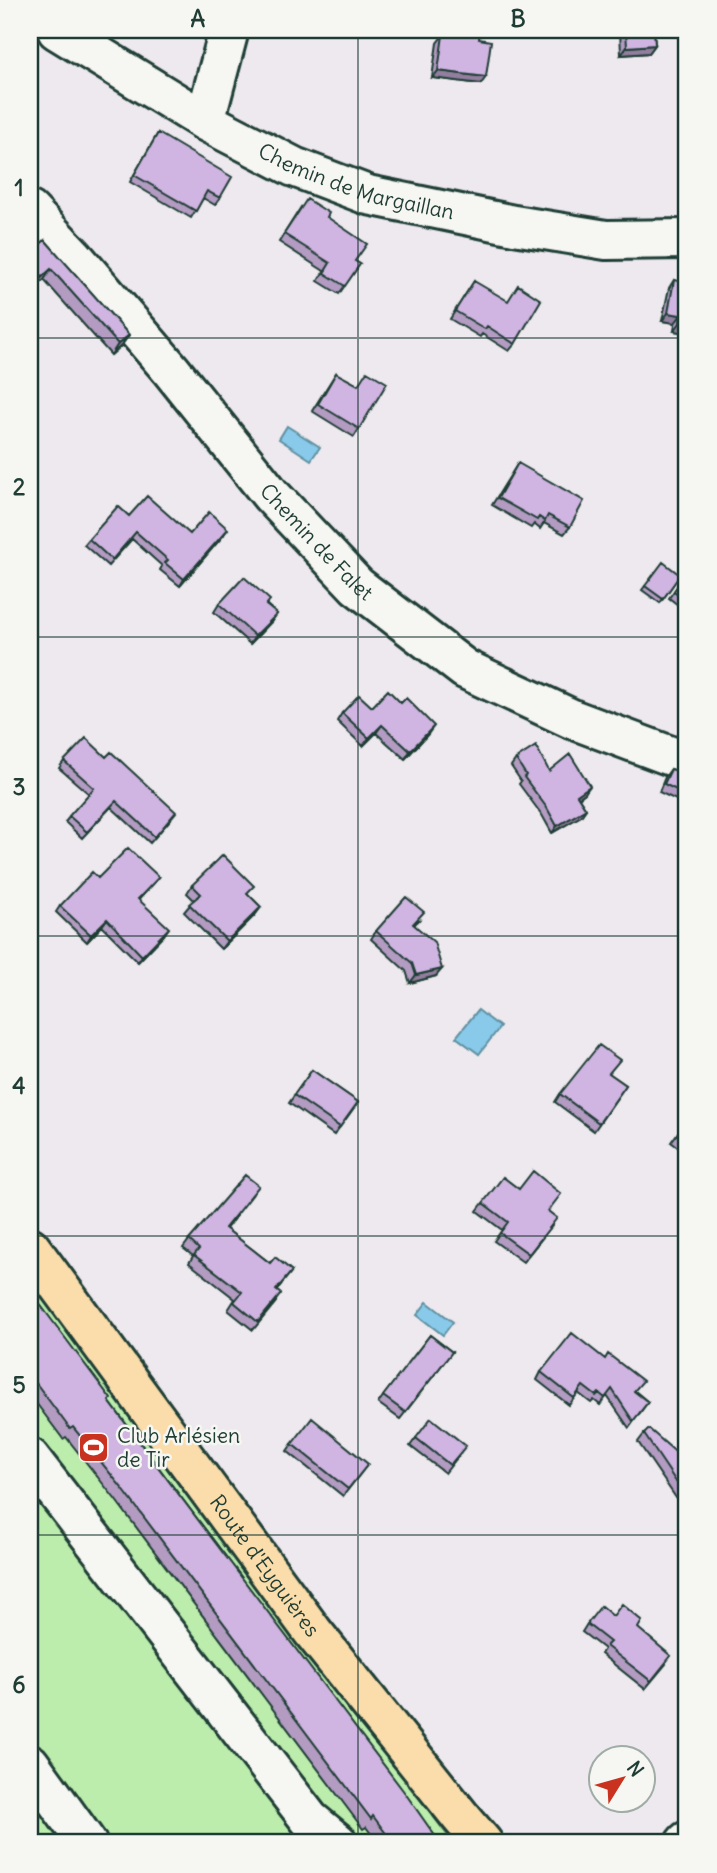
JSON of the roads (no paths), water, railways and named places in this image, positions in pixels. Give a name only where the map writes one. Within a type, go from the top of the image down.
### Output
[{"type":"main road","name":"Route d'Eyguières","points":[[30,1247],[313,1632],[483,1843]]},
{"type":"street","name":"Chemin de Margaillan","points":[[57,30],[205,121],[294,167],[368,195],[514,225],[606,240],[687,239]]},
{"type":"street","points":[[205,121],[229,30]]},
{"type":"street","name":"Chemin de Falet","points":[[30,211],[75,258],[171,370],[271,495],[357,586],[465,669],[572,719],[687,762]]},
{"type":"street","points":[[30,1458],[310,1820],[338,1843]]},
{"type":"street","points":[[30,1764],[87,1843]]},
{"type":"water","points":[[287,426],[320,447],[311,460],[279,439]]},
{"type":"water","points":[[478,1010],[500,1027],[479,1054],[456,1037]]},
{"type":"water","points":[[427,1302],[453,1322],[443,1335],[417,1315]]},
{"type":"place","name":"Club Arlésien de Tir","points":[[94,1448]]}]
